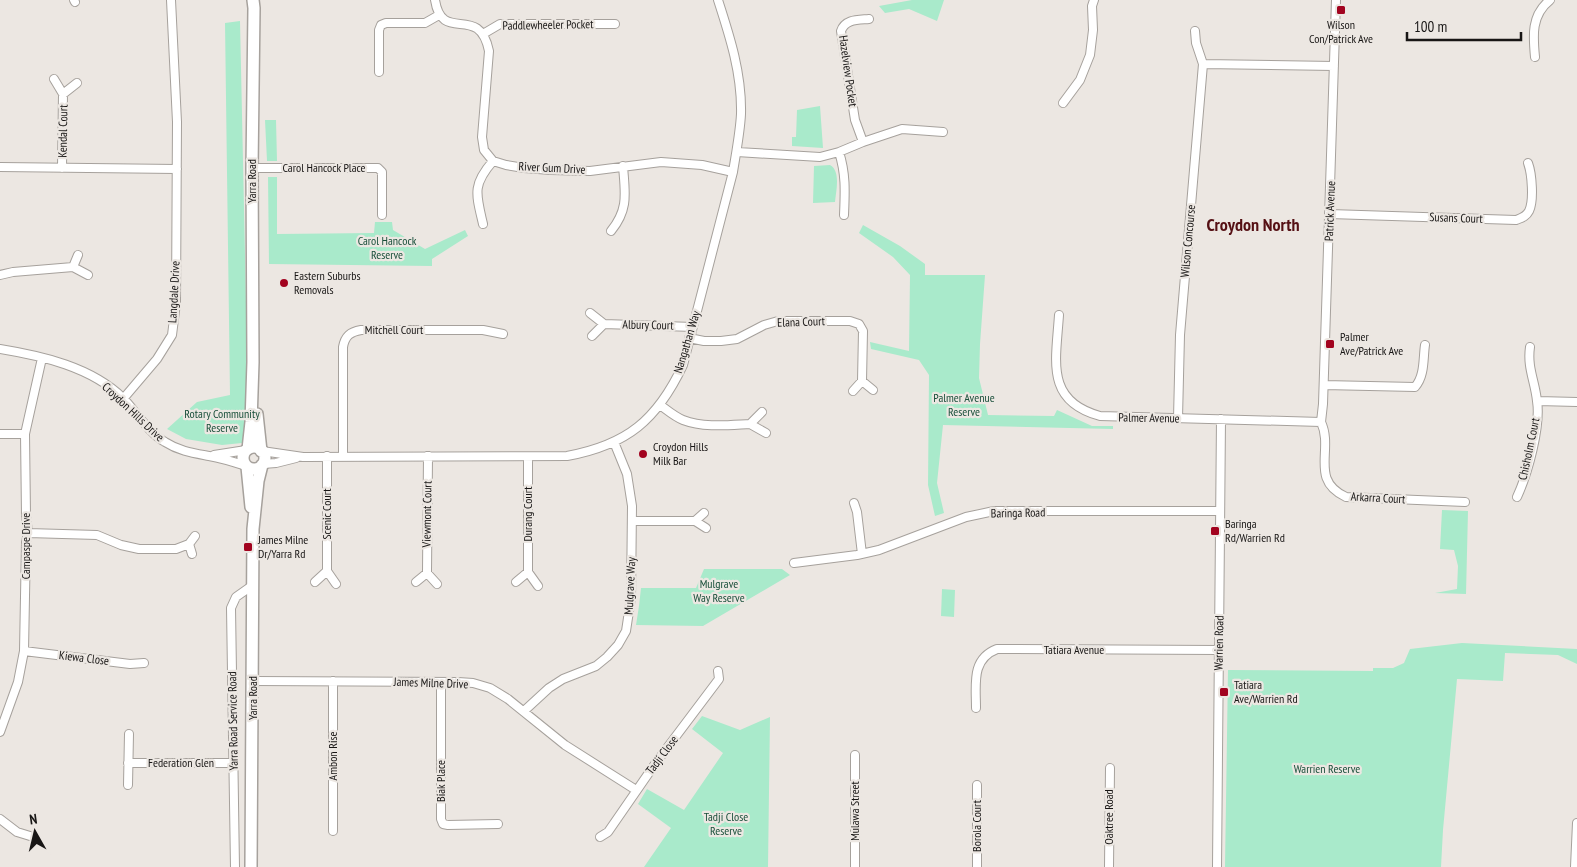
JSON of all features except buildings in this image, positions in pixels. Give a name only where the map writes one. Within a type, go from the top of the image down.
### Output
[{"type":"main road","name":"Yarra Road","points":[[247,450],[250,436],[253,362],[253,0]]},
{"type":"main road","name":"Yarra Road","points":[[253,362],[262,451]]},
{"type":"main road","points":[[253,448],[262,451],[264,457],[262,464],[256,469],[246,466],[243,460],[244,453],[247,450],[253,448]]},
{"type":"main road","name":"Yarra Road","points":[[252,867],[254,529],[258,481],[262,464]]},
{"type":"main road","name":"Yarra Road","points":[[246,466],[254,529]]},
{"type":"street","name":"Langdale Drive","points":[[123,399],[157,359],[172,335],[176,303],[177,122],[170,0]]},
{"type":"street","points":[[435,0],[439,15],[446,22],[478,28],[487,41],[490,52],[482,137],[484,150],[493,161],[479,179],[477,195],[483,224]]},
{"type":"street","name":"Nangathan Way","points":[[262,464],[303,457],[327,456],[567,456],[592,451],[614,442],[638,428],[660,405],[683,365],[737,152],[741,114],[738,74],[732,41],[718,0]]},
{"type":"street","name":"Patrick Avenue","points":[[1321,422],[1324,386],[1336,0]]},
{"type":"street","points":[[1535,57],[1533,37],[1536,17],[1550,0]]},
{"type":"street","points":[[1063,103],[1080,80],[1090,55],[1093,3]]},
{"type":"street","points":[[379,72],[379,30],[381,25],[386,23],[425,23],[439,15]]},
{"type":"street","name":"Hazelview Pocket","points":[[863,142],[855,120],[841,36],[843,27],[849,22],[869,19]]},
{"type":"street","name":"Paddlewheeler Pocket","points":[[483,34],[500,24],[616,24]]},
{"type":"street","name":"Wilson Concourse","points":[[1178,418],[1180,336],[1203,64],[1196,43],[1195,31]]},
{"type":"street","points":[[1203,64],[1334,66]]},
{"type":"street","name":"Kendal Court","points":[[54,78],[63,94],[62,168]]},
{"type":"street","name":"Kendal Court","points":[[63,94],[77,83]]},
{"type":"street","points":[[737,152],[820,157],[839,152],[902,128],[943,132]]},
{"type":"street","points":[[839,152],[845,178],[844,215]]},
{"type":"street","name":"River Gum Drive","points":[[493,161],[506,165],[551,170],[590,170],[661,162],[680,162],[733,172]]},
{"type":"street","name":"Susans Court","points":[[1330,214],[1516,220],[1524,217],[1529,211],[1532,173],[1528,163]]},
{"type":"street","points":[[611,231],[620,220],[624,210],[623,166]]},
{"type":"street","points":[[0,167],[177,169]]},
{"type":"street","name":"Carol Hancock Place","points":[[252,168],[378,168],[382,172],[382,215]]},
{"type":"street","points":[[73,267],[78,255]]},
{"type":"street","points":[[0,275],[13,272],[73,267],[88,275]]},
{"type":"street","name":"Albury Court","points":[[590,314],[604,324],[693,327]]},
{"type":"street","name":"Palmer Avenue","points":[[1059,315],[1056,361],[1057,377],[1062,391],[1072,404],[1085,412],[1100,416],[1321,422]]},
{"type":"street","name":"Elana Court","points":[[689,338],[704,341],[721,341],[737,338],[764,325],[778,321],[850,321],[859,324],[863,331],[862,381]]},
{"type":"street","name":"Albury Court","points":[[592,336],[604,324]]},
{"type":"street","name":"Mitchell Court","points":[[343,456],[343,347],[344,340],[350,333],[361,330],[483,330],[503,334]]},
{"type":"street","points":[[1324,386],[1415,387],[1420,382],[1425,345]]},
{"type":"street","name":"Chisholm Court","points":[[1517,496],[1524,481],[1537,424],[1538,401],[1531,375],[1530,347]]},
{"type":"street","name":"Croydon Hills Drive","points":[[0,349],[42,358],[81,370],[110,387],[145,425],[164,442],[184,451],[246,466]]},
{"type":"street","name":"Campaspe Drive","points":[[0,732],[18,682],[24,651],[26,542],[28,533],[25,434],[42,358]]},
{"type":"street","points":[[853,391],[862,381],[873,390]]},
{"type":"street","name":"Chisholm Court","points":[[1538,401],[1577,402]]},
{"type":"street","points":[[660,405],[682,420],[702,424],[750,424],[766,433]]},
{"type":"street","points":[[750,424],[762,412]]},
{"type":"street","name":"Warrien Road","points":[[1218,867],[1221,419]]},
{"type":"street","name":"Arkarra Court","points":[[1321,422],[1325,434],[1324,474],[1329,483],[1340,494],[1346,497],[1466,502]]},
{"type":"street","points":[[0,434],[25,434]]},
{"type":"street","name":"Mulgrave Way","points":[[524,711],[549,688],[563,679],[596,666],[618,645],[626,631],[631,598],[632,506],[629,483],[614,442]]},
{"type":"street","name":"Croydon Hills Drive","points":[[210,456],[247,450]]},
{"type":"street","name":"Nangathan Way","points":[[262,451],[303,457]]},
{"type":"street","name":"Scenic Court","points":[[327,456],[327,571]]},
{"type":"street","name":"Viewmont Court","points":[[427,573],[428,456]]},
{"type":"street","name":"Durang Court","points":[[528,456],[528,572]]},
{"type":"street","points":[[854,503],[857,512],[862,554]]},
{"type":"street","name":"Baringa Road","points":[[794,564],[862,554],[898,544],[966,517],[994,511],[1220,511]]},
{"type":"street","points":[[695,521],[704,513]]},
{"type":"street","points":[[632,521],[695,521],[706,528]]},
{"type":"street","points":[[28,533],[97,535],[121,545],[139,549],[176,548],[189,544],[195,536]]},
{"type":"street","points":[[189,544],[192,554]]},
{"type":"street","points":[[315,582],[327,571],[336,584]]},
{"type":"street","points":[[516,582],[528,572],[538,586]]},
{"type":"street","points":[[416,582],[427,573],[437,584]]},
{"type":"street","name":"Yarra Road Service Road","points":[[235,867],[231,608],[236,597],[253,585]]},
{"type":"street","name":"Tatiara Avenue","points":[[976,708],[977,668],[989,652],[997,650],[1219,650]]},
{"type":"street","name":"Kiewa Close","points":[[24,651],[130,664],[144,663]]},
{"type":"street","name":"Tadji Close","points":[[600,837],[608,832],[636,790],[719,678],[718,671]]},
{"type":"street","name":"James Milne Drive","points":[[253,680],[442,682],[472,684],[490,688],[524,711],[565,744],[636,790]]},
{"type":"street","name":"Ambon Rise","points":[[333,681],[333,831]]},
{"type":"street","name":"Biak Place","points":[[442,682],[443,824],[498,824]]},
{"type":"street","points":[[128,785],[129,734]]},
{"type":"street","name":"Mulawa Street","points":[[855,756],[856,867]]},
{"type":"street","name":"Federation Glen","points":[[128,763],[234,763]]},
{"type":"street","name":"Oaktree Road","points":[[1109,867],[1110,768]]},
{"type":"street","name":"Borola Court","points":[[976,867],[977,785]]},
{"type":"street","points":[[0,819],[17,832],[30,836]]},
{"type":"street","points":[[1575,867],[1577,823]]},
{"type":"green space","points":[[912,0],[944,0],[937,21],[909,9],[885,13],[879,6]]},
{"type":"green space","name":"Rotary Community Reserve","points":[[240,21],[247,423],[242,443],[222,445],[186,439],[167,429],[197,402],[230,395],[225,23]]},
{"type":"green space","points":[[820,106],[823,148],[792,146],[792,137],[796,137],[797,110]]},
{"type":"green space","points":[[265,120],[276,120],[277,161],[267,161]]},
{"type":"green space","points":[[830,165],[837,176],[835,202],[813,203],[814,166]]},
{"type":"green space","name":"Carol Hancock Reserve","points":[[268,177],[277,177],[277,234],[374,233],[375,222],[392,222],[393,230],[425,249],[465,230],[468,236],[432,259],[432,266],[269,264]]},
{"type":"green space","name":"Palmer Avenue Reserve","points":[[863,225],[900,246],[925,264],[925,275],[985,275],[979,378],[988,415],[1054,416],[1057,410],[1092,426],[1113,426],[1113,429],[943,425],[937,483],[944,513],[935,516],[928,485],[929,375],[919,360],[871,349],[870,342],[909,351],[910,275],[893,257],[859,233]]},
{"type":"green space","points":[[1442,510],[1468,511],[1466,594],[1435,593],[1457,589],[1458,566],[1454,550],[1440,549]]},
{"type":"green space","name":"Mulgrave Way Reserve","points":[[704,569],[782,569],[790,575],[703,626],[636,625],[641,588],[696,588]]},
{"type":"green space","points":[[942,589],[955,590],[954,617],[941,616]]},
{"type":"green space","name":"Warrien Reserve","points":[[1462,643],[1577,649],[1577,664],[1558,655],[1505,653],[1503,681],[1457,679],[1441,867],[1225,867],[1228,670],[1373,671],[1373,668],[1393,668],[1404,663],[1410,649]]},
{"type":"green space","name":"Tadji Close Reserve","points":[[702,716],[740,730],[770,717],[768,867],[644,867],[671,828],[638,804],[647,789],[684,810],[723,753],[692,729]]},
{"type":"place","name":"Wilson Con/Patrick Ave","points":[[1341,10]]},
{"type":"place","name":"Eastern Suburbs Removals","points":[[284,283]]},
{"type":"place","name":"Palmer Ave/Patrick Ave","points":[[1330,344]]},
{"type":"place","name":"Croydon Hills Milk Bar","points":[[643,454]]},
{"type":"place","name":"Baringa Rd/Warrien Rd","points":[[1215,531]]},
{"type":"place","name":"James Milne Dr/Yarra Rd","points":[[248,547]]},
{"type":"place","name":"Tatiara Ave/Warrien Rd","points":[[1224,692]]},
{"type":"district","name":"Croydon North","points":[[1253,225]]}]
